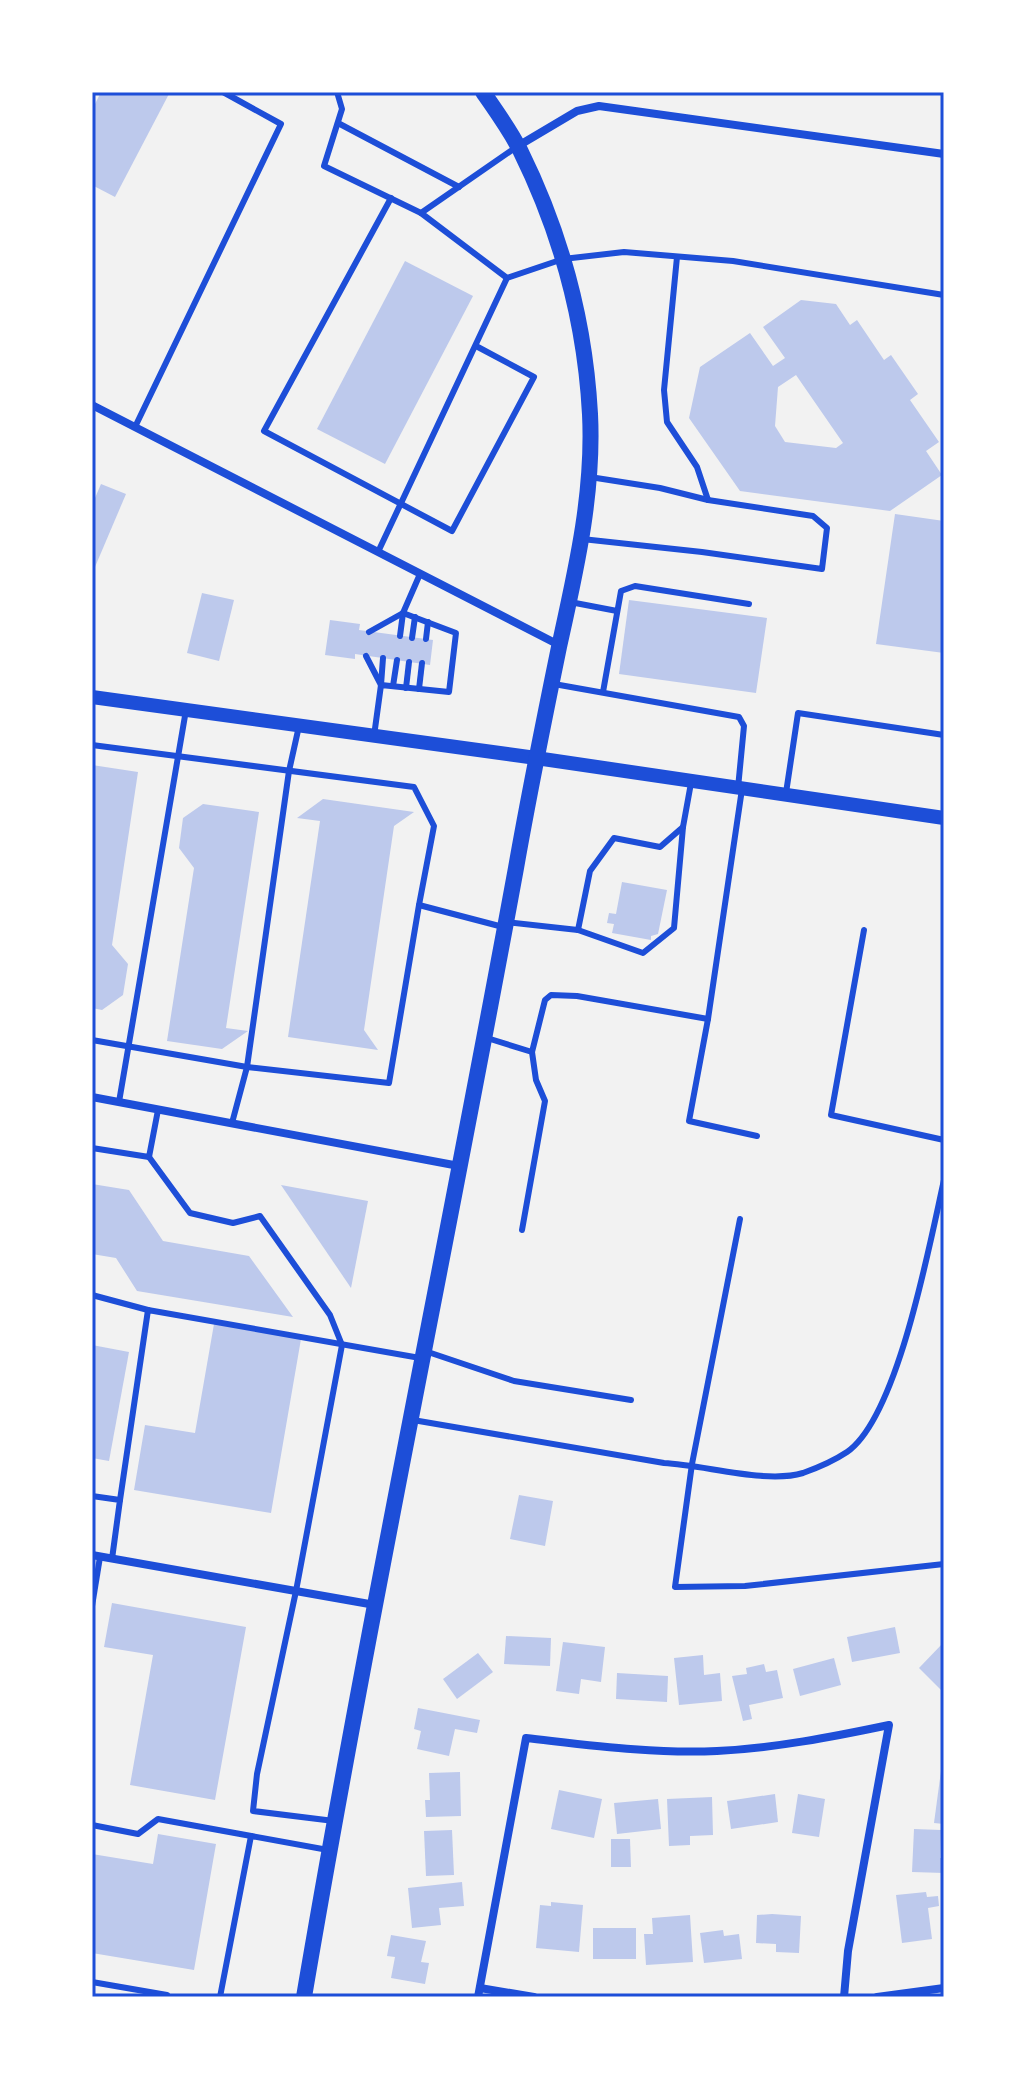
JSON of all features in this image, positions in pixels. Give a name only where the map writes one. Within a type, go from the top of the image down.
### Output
[{"type":"main road","points":[[304,1997],[334,1821],[425,1355],[536,758],[582,539],[588,477],[590,419],[585,350],[571,283],[549,217],[518,146],[483,92]]},
{"type":"street","points":[[518,146],[577,111],[599,106],[944,154]]},
{"type":"street","points":[[92,405],[559,646]]},
{"type":"street","points":[[92,697],[944,818]]},
{"type":"street","points":[[92,1097],[459,1166]]},
{"type":"street","points":[[96,1556],[375,1605]]},
{"type":"street","points":[[534,1997],[479,1993],[526,1738],[636,1750],[716,1751],[796,1744],[889,1725],[848,1951],[844,1997]]},
{"type":"street","points":[[877,1997],[944,1988]]},
{"type":"lane","points":[[135,427],[281,124],[223,92]]},
{"type":"lane","points":[[337,92],[342,109],[324,166],[421,213],[507,278]]},
{"type":"lane","points":[[338,123],[459,187]]},
{"type":"lane","points":[[421,213],[518,146]]},
{"type":"lane","points":[[391,198],[264,431],[452,531],[534,377],[476,346]]},
{"type":"lane","points":[[378,552],[507,278],[563,259],[624,252],[733,261],[944,295]]},
{"type":"lane","points":[[677,257],[664,390],[667,422],[697,467],[708,500]]},
{"type":"lane","points":[[582,539],[822,569],[827,528],[813,516],[588,477]]},
{"type":"lane","points":[[400,636],[403,613],[420,574]]},
{"type":"lane","points":[[603,692],[621,591],[635,586],[749,604]]},
{"type":"lane","points":[[569,602],[617,611]]},
{"type":"lane","points":[[369,632],[403,613],[456,633],[449,692],[381,685]]},
{"type":"lane","points":[[412,638],[415,617]]},
{"type":"lane","points":[[386,634],[388,621]]},
{"type":"lane","points":[[426,639],[428,622]]},
{"type":"lane","points":[[366,656],[381,685]]},
{"type":"lane","points":[[374,736],[383,658]]},
{"type":"lane","points":[[393,686],[397,660]]},
{"type":"lane","points":[[406,688],[409,662]]},
{"type":"lane","points":[[419,689],[422,663]]},
{"type":"lane","points":[[552,683],[739,717],[744,726],[740,788],[708,1019],[689,1121],[757,1136]]},
{"type":"lane","points":[[119,1102],[186,710]]},
{"type":"lane","points":[[786,795],[798,713],[944,735]]},
{"type":"lane","points":[[232,1123],[247,1067],[289,771],[299,726]]},
{"type":"lane","points":[[92,745],[414,787],[434,826],[389,1083],[247,1067],[92,1040]]},
{"type":"lane","points":[[419,905],[506,924],[578,930],[643,953],[674,928],[683,827],[692,781]]},
{"type":"lane","points":[[578,930],[590,871],[614,838],[660,847],[683,827]]},
{"type":"lane","points":[[864,930],[831,1115],[944,1140]]},
{"type":"lane","points":[[522,1230],[545,1101],[536,1080],[532,1052],[545,1000],[551,995],[577,996],[708,1019]]},
{"type":"lane","points":[[484,1037],[532,1052]]},
{"type":"lane","points":[[149,1157],[158,1110]]},
{"type":"lane","points":[[92,1148],[149,1157],[190,1213],[233,1223],[260,1216],[330,1315],[342,1345],[296,1591],[257,1774],[253,1811],[334,1821]]},
{"type":"lane","points":[[412,1420],[606,1455],[692,1464],[760,1476],[802,1473],[849,1451],[869,1426],[890,1387],[920,1287],[944,1180]]},
{"type":"lane","points":[[740,1219],[692,1464],[675,1587],[745,1586],[944,1564]]},
{"type":"lane","points":[[92,1295],[148,1310],[342,1345],[425,1355],[514,1381],[631,1400]]},
{"type":"lane","points":[[112,1559],[148,1310]]},
{"type":"lane","points":[[92,1496],[120,1500]]},
{"type":"lane","points":[[92,1606],[96,1556]]},
{"type":"lane","points":[[92,1825],[138,1834],[158,1819],[329,1850]]},
{"type":"lane","points":[[220,1997],[251,1836]]},
{"type":"lane","points":[[92,1982],[176,1997]]},
{"type":"building","points":[[101,92],[170,92],[115,197],[92,185],[92,110]]},
{"type":"building","points":[[405,261],[473,296],[385,464],[317,429]]},
{"type":"building","points":[[801,300],[836,304],[850,325],[857,320],[884,360],[891,355],[918,394],[910,400],[939,442],[926,451],[942,475],[890,511],[740,491],[689,418],[700,367],[750,333],[773,366],[785,358],[763,327]],"holes":[[[796,375],[843,443],[836,448],[785,442],[775,426],[778,387]]]},
{"type":"building","points":[[101,484],[126,494],[92,574],[92,505]]},
{"type":"building","points":[[895,514],[944,521],[941,553],[944,553],[944,653],[876,644]]},
{"type":"building","points":[[202,593],[234,600],[219,661],[187,653]]},
{"type":"building","points":[[629,600],[767,618],[756,693],[619,674]]},
{"type":"building","points":[[330,620],[360,624],[359,630],[433,640],[430,665],[355,654],[355,659],[325,655]]},
{"type":"building","points":[[92,765],[138,772],[112,945],[128,964],[123,995],[102,1010],[92,1008]]},
{"type":"building","points":[[323,799],[414,812],[394,826],[364,1030],[378,1050],[288,1037],[320,821],[297,818]]},
{"type":"building","points":[[203,804],[259,812],[226,1028],[248,1031],[222,1049],[167,1041],[194,868],[179,848],[183,818]]},
{"type":"building","points":[[622,882],[667,890],[658,934],[651,936],[651,940],[612,933],[614,924],[607,923],[609,913],[616,914]]},
{"type":"building","points":[[92,1184],[129,1190],[163,1241],[249,1256],[293,1317],[137,1291],[116,1258],[92,1254]]},
{"type":"building","points":[[281,1185],[368,1201],[351,1288]]},
{"type":"building","points":[[214,1324],[301,1339],[271,1513],[134,1490],[145,1425],[195,1433]]},
{"type":"building","points":[[92,1345],[129,1352],[109,1461],[92,1458]]},
{"type":"building","points":[[519,1495],[553,1501],[545,1546],[510,1539]]},
{"type":"building","points":[[112,1603],[246,1627],[215,1800],[130,1785],[153,1655],[104,1647]]},
{"type":"building","points":[[895,1627],[900,1653],[852,1662],[847,1637]]},
{"type":"building","points":[[506,1636],[551,1638],[550,1666],[504,1664]]},
{"type":"building","points":[[563,1642],[605,1647],[601,1682],[581,1679],[579,1694],[556,1691]]},
{"type":"building","points":[[944,1642],[944,1693],[919,1668]]},
{"type":"building","points":[[478,1653],[493,1672],[457,1699],[443,1679]]},
{"type":"building","points":[[703,1655],[704,1675],[720,1673],[722,1701],[679,1705],[674,1658]]},
{"type":"building","points":[[834,1658],[841,1685],[800,1696],[793,1669]]},
{"type":"building","points":[[764,1664],[766,1672],[777,1670],[783,1698],[749,1705],[752,1719],[743,1721],[732,1676],[747,1674],[746,1668]]},
{"type":"building","points":[[617,1673],[668,1676],[667,1702],[616,1699]]},
{"type":"building","points":[[418,1708],[480,1720],[477,1733],[455,1729],[449,1756],[417,1749],[421,1731],[414,1729]]},
{"type":"building","points":[[941,1771],[944,1771],[944,1824],[934,1823]]},
{"type":"building","points":[[460,1772],[461,1816],[426,1817],[425,1800],[430,1800],[429,1773]]},
{"type":"building","points":[[559,1790],[602,1799],[594,1838],[551,1829]]},
{"type":"building","points":[[775,1794],[778,1822],[731,1829],[727,1801]]},
{"type":"building","points":[[798,1794],[825,1799],[819,1837],[792,1833]]},
{"type":"building","points":[[712,1797],[713,1835],[690,1836],[690,1845],[669,1846],[667,1799]]},
{"type":"building","points":[[658,1799],[661,1829],[617,1834],[614,1803]]},
{"type":"building","points":[[914,1829],[941,1830],[940,1858],[944,1858],[944,1873],[912,1872]]},
{"type":"building","points":[[452,1830],[454,1875],[426,1876],[424,1831]]},
{"type":"building","points":[[158,1834],[216,1844],[194,1970],[92,1953],[92,1854],[153,1864]]},
{"type":"building","points":[[611,1839],[630,1839],[631,1867],[611,1867]]},
{"type":"building","points":[[462,1882],[464,1906],[439,1908],[441,1925],[412,1928],[408,1888]]},
{"type":"building","points":[[926,1892],[927,1897],[938,1896],[939,1906],[928,1908],[932,1939],[902,1943],[896,1895]]},
{"type":"building","points":[[551,1902],[583,1905],[579,1952],[536,1948],[540,1905],[551,1906]]},
{"type":"building","points":[[690,1915],[693,1962],[646,1965],[644,1934],[653,1934],[652,1918]]},
{"type":"building","points":[[757,1915],[801,1916],[799,1953],[776,1952],[776,1944],[756,1943]]},
{"type":"building","points":[[593,1928],[636,1928],[636,1959],[593,1959]]},
{"type":"building","points":[[723,1930],[724,1936],[739,1934],[742,1959],[704,1963],[700,1933]]},
{"type":"building","points":[[391,1935],[426,1941],[421,1962],[429,1963],[425,1984],[391,1978],[395,1957],[387,1956]]}]
